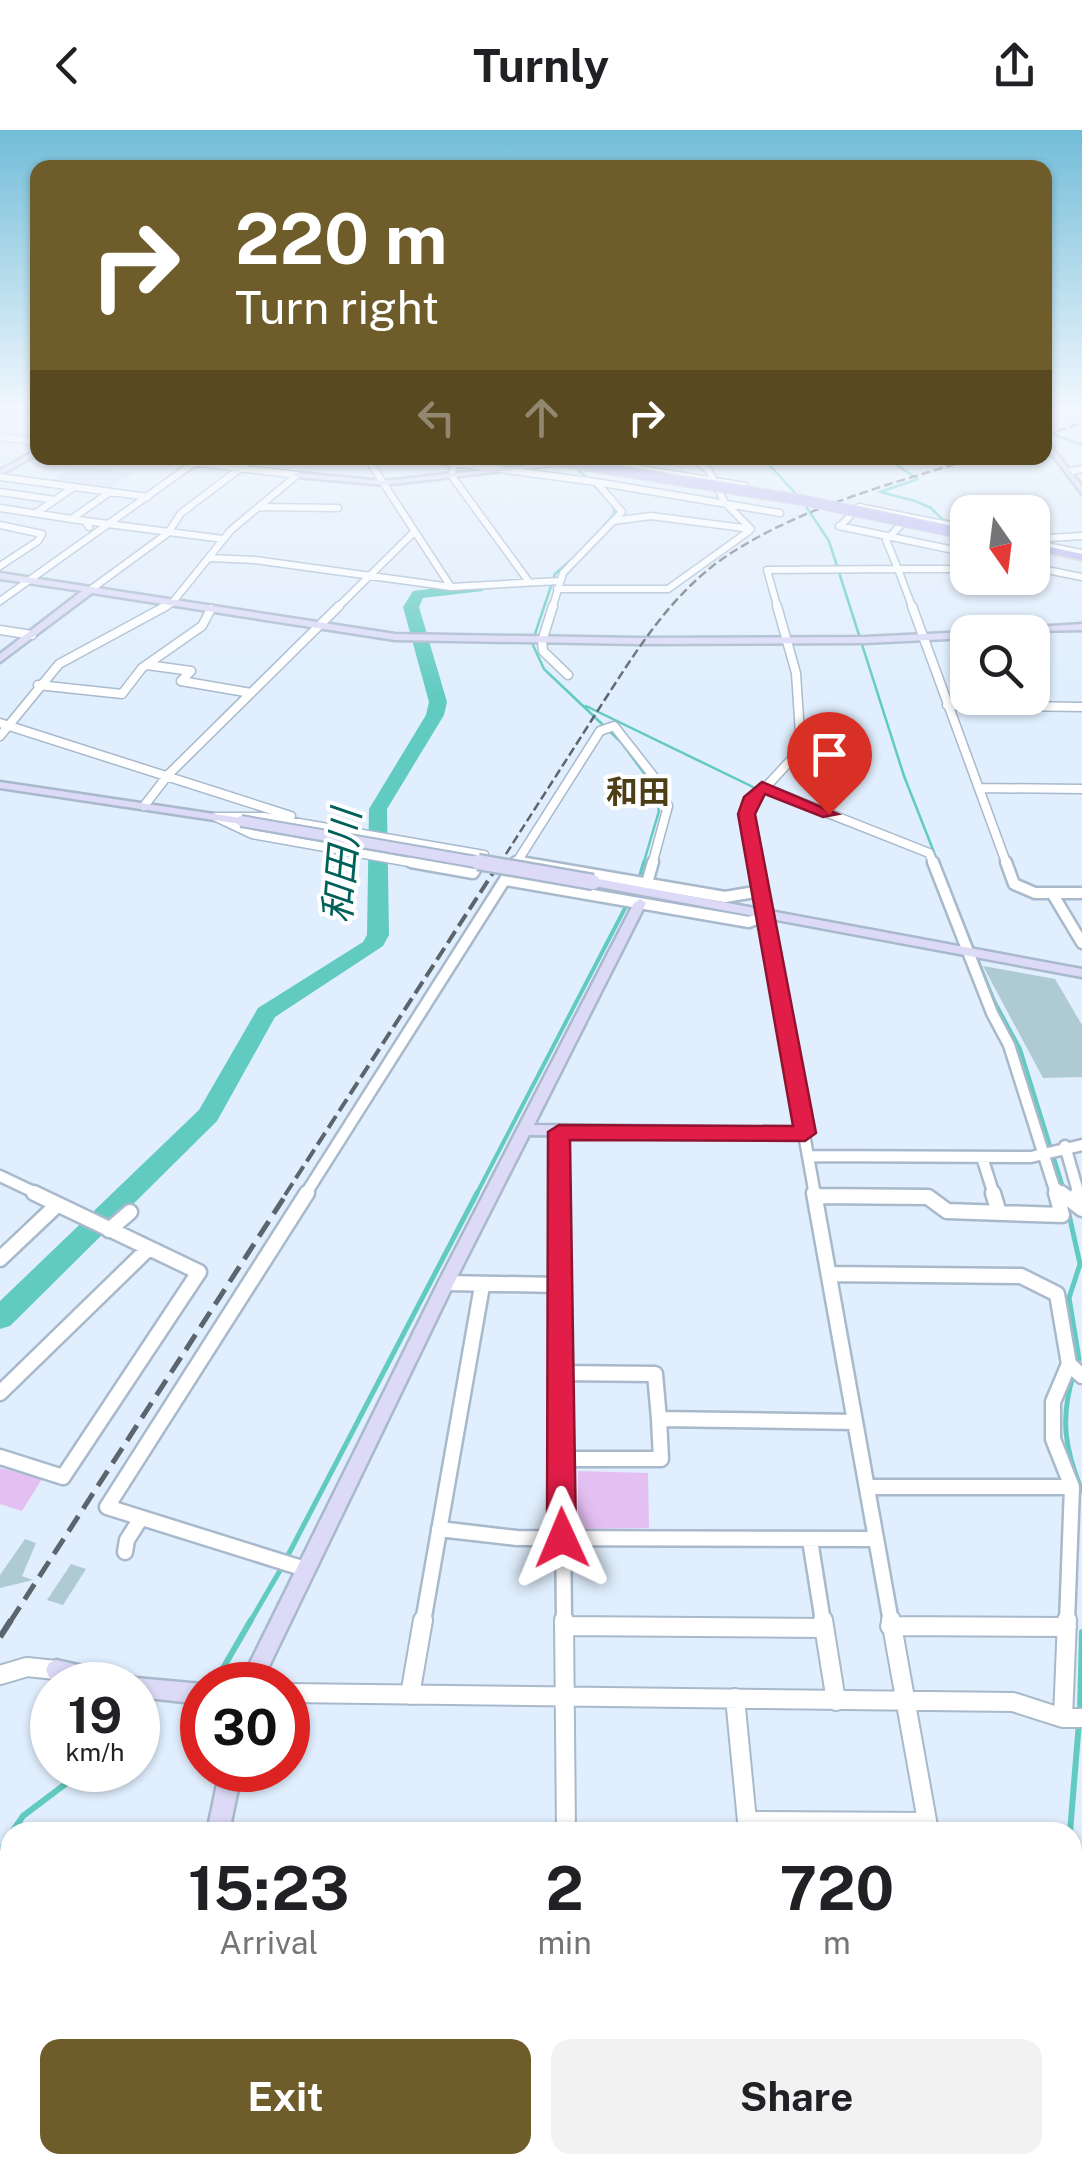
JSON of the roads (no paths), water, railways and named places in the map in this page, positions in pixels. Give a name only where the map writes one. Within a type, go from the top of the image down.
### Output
[{"type":"main road","points":[[830,505],[950,529]]},
{"type":"main road","points":[[834,505],[950,528]]},
{"type":"main road","points":[[1050,549],[1082,556]]},
{"type":"street","points":[[0,536],[48,505]]},
{"type":"street","points":[[73,518],[91,505]]},
{"type":"street","points":[[0,601],[136,505]]},
{"type":"street","points":[[0,659],[168,532],[190,505]]},
{"type":"street","points":[[398,505],[451,587]]},
{"type":"street","points":[[473,505],[529,582]]},
{"type":"street","points":[[536,641],[555,583],[613,520],[621,508],[618,505]]},
{"type":"street","points":[[727,505],[752,529]]},
{"type":"street","points":[[737,505],[780,513]]},
{"type":"street","points":[[0,736],[14,725],[38,686],[58,664],[172,602],[224,540],[259,507],[338,508]]},
{"type":"street","points":[[950,527],[859,507],[838,525],[950,548]]},
{"type":"street","points":[[0,508],[224,540]]},
{"type":"street","points":[[613,520],[651,516],[752,529]]},
{"type":"street","points":[[909,517],[886,540],[926,638],[1014,884],[1036,893],[1082,894]]},
{"type":"street","points":[[85,521],[94,534]]},
{"type":"street","points":[[0,525],[37,530],[42,538],[0,566]]},
{"type":"street","points":[[210,558],[451,587],[529,582],[668,589],[752,529]]},
{"type":"street","points":[[144,806],[168,775],[414,532]]},
{"type":"street","points":[[1050,543],[1082,536]]},
{"type":"street","points":[[927,1822],[746,814],[750,801],[800,749],[796,673],[767,570],[950,569]]},
{"type":"street","points":[[1050,571],[1082,578]]},
{"type":"street","points":[[0,576],[407,638],[860,640],[950,636]]},
{"type":"street","points":[[38,686],[122,694],[146,665],[202,626],[211,609]]},
{"type":"street","points":[[1050,629],[1082,627]]},
{"type":"street","points":[[0,630],[32,635]]},
{"type":"street","points":[[536,641],[568,675]]},
{"type":"street","points":[[146,665],[191,671],[181,681],[251,693]]},
{"type":"street","points":[[947,705],[1082,707]]},
{"type":"street","points":[[0,722],[326,827]]},
{"type":"street","points":[[300,1568],[107,1507],[606,729],[638,753],[668,806],[646,883]]},
{"type":"street","points":[[0,785],[216,817],[1082,973]]},
{"type":"street","points":[[762,787],[929,853],[966,951],[1079,1206]]},
{"type":"street","points":[[979,788],[1082,789]]},
{"type":"street","points":[[216,817],[264,817],[484,855],[473,873],[252,834],[216,817]]},
{"type":"street","points":[[519,862],[725,897],[761,891]]},
{"type":"street","points":[[580,893],[590,874]]},
{"type":"street","points":[[506,880],[749,922],[766,914]]},
{"type":"street","points":[[1052,893],[1082,943]]},
{"type":"street","points":[[259,1662],[300,1568],[526,1130],[638,903]]},
{"type":"street","points":[[526,1130],[805,1133]]},
{"type":"street","points":[[559,1132],[566,1822]]},
{"type":"street","points":[[809,1156],[1031,1157],[1082,1145]]},
{"type":"street","points":[[816,1196],[928,1197],[947,1211],[1062,1216],[1054,1149]]},
{"type":"street","points":[[982,1157],[999,1214]]},
{"type":"street","points":[[0,1457],[63,1477],[199,1272],[1,1178]]},
{"type":"street","points":[[1057,1190],[1079,1206]]},
{"type":"street","points":[[0,1259],[58,1204]]},
{"type":"street","points":[[109,1230],[130,1212]]},
{"type":"street","points":[[0,1393],[148,1248]]},
{"type":"street","points":[[830,1274],[1021,1276],[1057,1294],[1070,1364],[1082,1376]]},
{"type":"street","points":[[446,1283],[559,1285]]},
{"type":"street","points":[[410,1694],[482,1286]]},
{"type":"street","points":[[310,1694],[1012,1702],[1072,1718],[1067,1627],[1072,1487],[1053,1439],[1053,1402],[1070,1364]]},
{"type":"street","points":[[559,1373],[656,1374],[662,1459],[561,1459]]},
{"type":"street","points":[[659,1419],[855,1422]]},
{"type":"street","points":[[866,1487],[1072,1487]]},
{"type":"street","points":[[125,1552],[127,1540],[141,1518]]},
{"type":"street","points":[[439,1530],[517,1538],[876,1540]]},
{"type":"street","points":[[810,1540],[836,1702]]},
{"type":"street","points":[[564,1626],[824,1628]]},
{"type":"street","points":[[890,1626],[1067,1627]]},
{"type":"street","points":[[0,1676],[15,1667],[30,1668]]},
{"type":"street","points":[[734,1698],[746,1821],[776,1822]]},
{"type":"street","points":[[220,1822],[226,1792]]},
{"type":"waterway","points":[[588,544],[615,513],[613,505]]},
{"type":"waterway","points":[[805,505],[829,541],[904,776],[939,865]]},
{"type":"waterway","points":[[925,505],[950,521]]},
{"type":"waterway","points":[[578,554],[555,574],[532,643],[544,669],[621,742],[652,784],[659,811],[643,865]]},
{"type":"waterway","name":"和田川","points":[[0,1318],[208,1115],[266,1013],[372,946],[378,935],[378,809],[435,715],[438,702],[411,607],[418,594],[478,588]]},
{"type":"waterway","points":[[586,706],[753,787]]},
{"type":"waterway","points":[[639,880],[644,862]]},
{"type":"waterway","points":[[938,862],[994,1001],[1020,1049],[1063,1187]]},
{"type":"waterway","points":[[476,1195],[635,889]]},
{"type":"waterway","points":[[286,1559],[477,1193]]},
{"type":"waterway","points":[[1066,1201],[1080,1264],[1069,1298],[1079,1359],[1076,1367]]},
{"type":"waterway","points":[[1073,1376],[1066,1434],[1082,1491]]},
{"type":"waterway","points":[[250,1622],[282,1567]]},
{"type":"waterway","points":[[227,1662],[251,1620]]},
{"type":"waterway","points":[[1080,1712],[1082,1632]]},
{"type":"waterway","points":[[1071,1822],[1079,1722]]},
{"type":"waterway","points":[[19,1822],[55,1792]]},
{"type":"railway","points":[[499,865],[669,608],[728,555],[786,523],[830,505]]},
{"type":"railway","points":[[285,1195],[500,862]]},
{"type":"railway","points":[[10,1622],[287,1193]]},
{"type":"railway","points":[[0,1637],[11,1620]]},
{"type":"district","name":"和田","points":[[638,792]]}]
